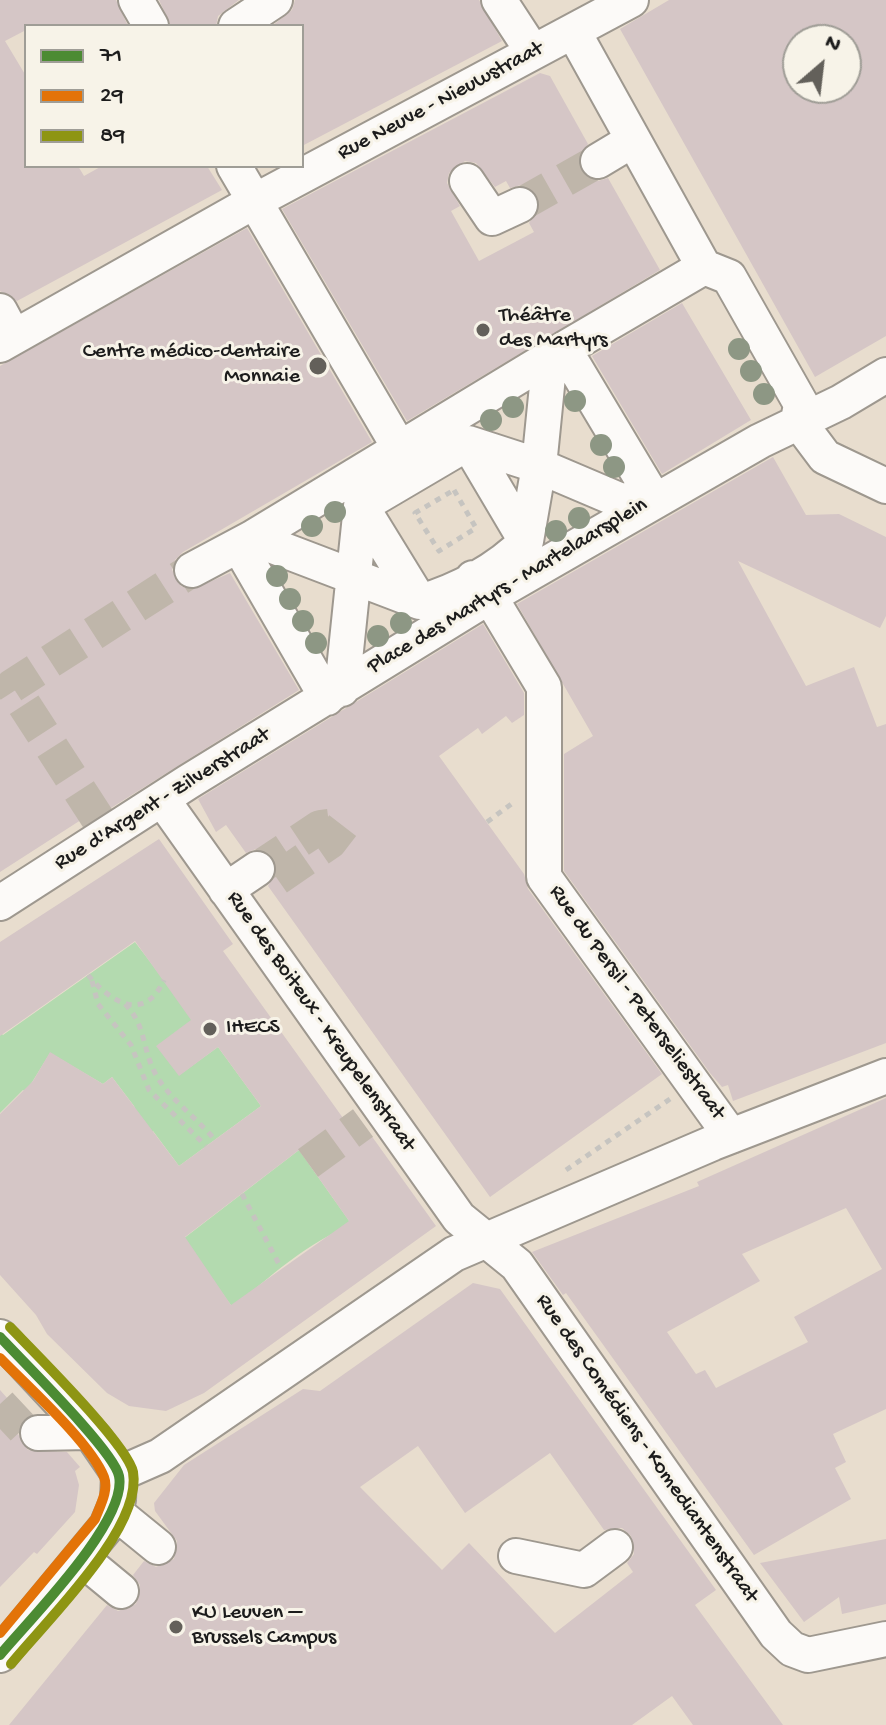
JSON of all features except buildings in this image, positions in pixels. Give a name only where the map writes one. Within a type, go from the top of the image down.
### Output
[{"type":"street","points":[[136,0],[150,24]]},
{"type":"street","points":[[239,24],[275,0]]},
{"type":"street","points":[[499,0],[533,52]]},
{"type":"street","name":"Rue Neuve - Nieuwstraat","points":[[5,331],[631,0]]},
{"type":"street","points":[[573,31],[704,267],[729,277],[801,404],[798,421],[825,457],[886,486]]},
{"type":"street","points":[[598,161],[633,140]]},
{"type":"street","points":[[235,168],[415,471]]},
{"type":"street","points":[[467,181],[492,218],[520,205]]},
{"type":"street","points":[[361,506],[415,471],[564,349],[704,267]]},
{"type":"street","points":[[475,572],[539,466],[548,376],[564,349]]},
{"type":"street","name":"Place des Martyrs - Martelaarsplein","points":[[335,694],[475,572],[655,501],[564,349]]},
{"type":"street","points":[[192,570],[246,542],[415,471],[468,443],[539,466],[619,500],[655,501],[886,375]]},
{"type":"street","points":[[468,443],[502,509],[475,572]]},
{"type":"street","points":[[361,506],[386,534],[406,568],[475,572]]},
{"type":"street","points":[[335,694],[354,575],[361,506]]},
{"type":"street","points":[[246,542],[354,575],[475,572]]},
{"type":"street","points":[[246,542],[335,694]]},
{"type":"street","name":"Rue du Persil - Peterseliestraat","points":[[475,572],[544,687],[544,877],[731,1136]]},
{"type":"street","name":"Rue d'Argent - Zilverstraat","points":[[0,903],[162,799],[335,694]]},
{"type":"street","name":"Rue des Boiteux - Kreupelenstraat","points":[[162,799],[459,1218],[485,1239]]},
{"type":"street","points":[[232,898],[262,877]]},
{"type":"street","points":[[119,1474],[160,1456],[454,1254],[731,1136],[886,1076]]},
{"type":"street","name":"Rue des Comédiens - Komediantenstraat","points":[[485,1239],[517,1265],[620,1389],[776,1634],[792,1649],[808,1655],[886,1639]]},
{"type":"street","points":[[0,1376],[2,1339]]},
{"type":"street","points":[[0,1655],[115,1512],[119,1474],[88,1432],[2,1339]]},
{"type":"street","points":[[38,1433],[88,1432]]},
{"type":"street","points":[[115,1512],[158,1547]]},
{"type":"street","points":[[516,1556],[584,1570],[615,1547]]},
{"type":"street","points":[[81,1558],[121,1591]]},
{"type":"path","points":[[454,490],[476,528],[455,541],[439,551],[415,513],[454,490]]},
{"type":"path","points":[[455,541],[475,572]]},
{"type":"path","points":[[487,822],[521,798]]},
{"type":"path","points":[[88,975],[98,1004],[131,1045],[146,1085],[206,1146]]},
{"type":"path","points":[[125,1004],[142,1006],[154,1000],[164,980]]},
{"type":"path","points":[[92,981],[125,1004],[143,1028],[149,1059],[163,1086],[215,1140]]},
{"type":"path","points":[[557,1176],[681,1092]]},
{"type":"path","points":[[242,1194],[281,1268]]},
{"type":"green space","points":[[135,942],[164,980],[201,1013],[179,1075],[218,1047],[261,1106],[179,1166],[153,1131],[144,1136],[134,1106],[112,1077],[103,1084],[50,1053],[26,1092],[23,1090],[0,1113],[0,1032],[3,1035]]},
{"type":"green space","points":[[299,1150],[352,1225],[305,1251],[233,1308],[183,1239]]},
{"type":"tunnel","points":[[520,205],[598,161]]},
{"type":"tunnel","points":[[98,819],[12,686],[192,570]]},
{"type":"tunnel","points":[[257,869],[320,827],[344,824],[330,842],[268,885]]},
{"type":"tunnel","points":[[308,1163],[363,1123]]},
{"type":"tunnel","points":[[0,1404],[27,1433],[38,1433]]},
{"type":"transit line","name":"89","points":[[10,1327],[115,1441],[133,1472],[132,1495],[123,1520],[108,1546],[68,1599],[11,1664]]},
{"type":"transit line","name":"71","points":[[0,1337],[85,1427],[119,1476],[118,1495],[93,1543],[0,1655]]},
{"type":"transit line","name":"29","points":[[0,1358],[86,1448],[104,1477],[105,1487],[95,1519],[0,1633]]},
{"type":"place","name":"Théâtre des Martyrs","points":[[483,330]]},
{"type":"place","name":"Centre médico-dentaire Monnaie","points":[[318,366]]},
{"type":"place","name":"IHECS","points":[[210,1029]]},
{"type":"place","name":"KU Leuven – Brussels Campus","points":[[176,1627]]}]
